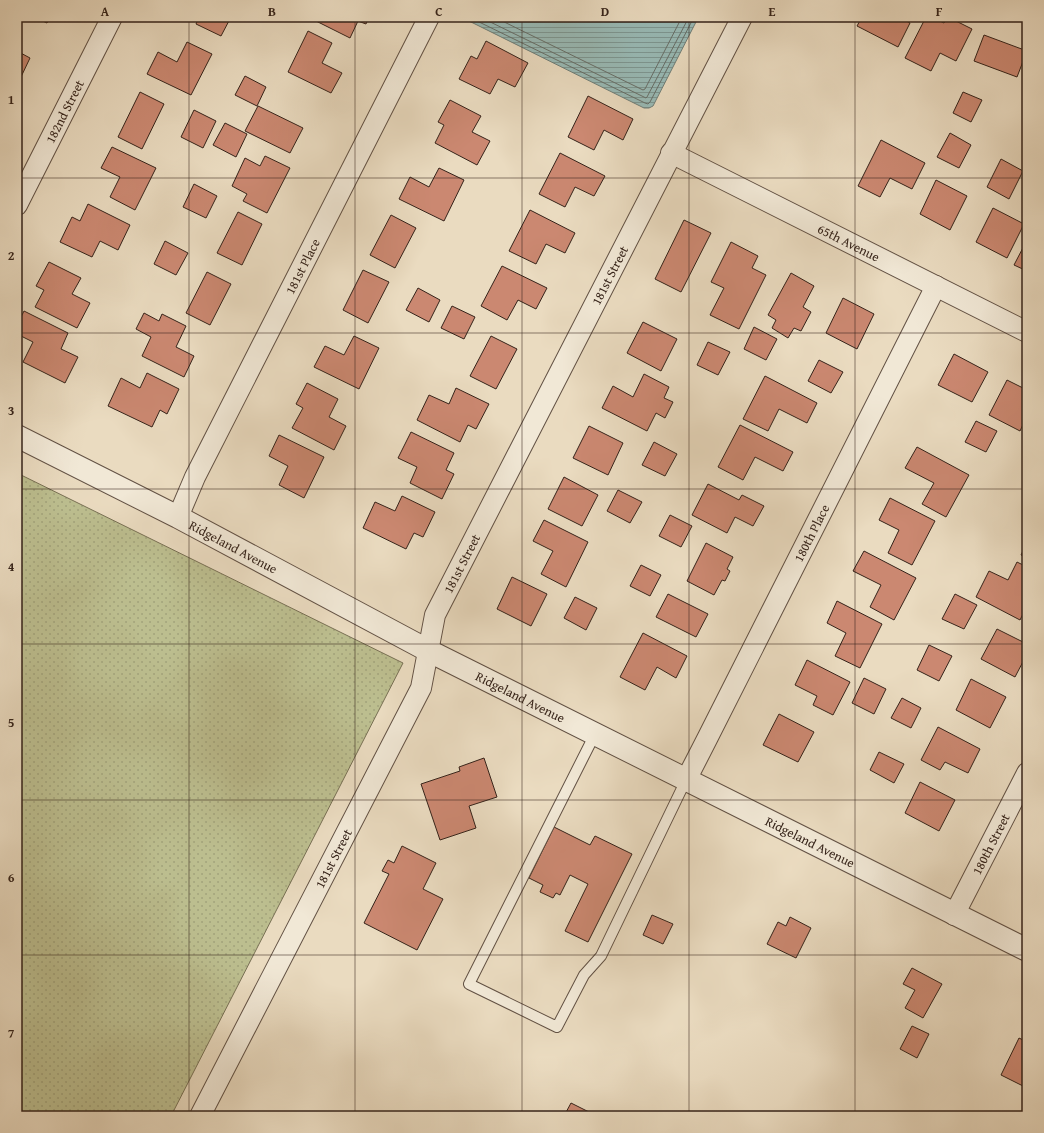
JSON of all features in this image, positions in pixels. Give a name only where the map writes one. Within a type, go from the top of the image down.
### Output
[{"type":"street","name":"182nd Street","points":[[17,205],[112,17]]},
{"type":"street","name":"181st Place","points":[[178,517],[195,477],[429,17]]},
{"type":"street","name":"181st Street","points":[[200,1116],[421,688],[435,615],[742,17]]},
{"type":"street","name":"65th Avenue","points":[[671,153],[1027,332]]},
{"type":"street","name":"180th Place","points":[[686,780],[936,286]]},
{"type":"street","name":"Ridgeland Avenue","points":[[17,436],[178,517],[429,651],[954,915],[1027,950]]},
{"type":"street","name":"180th Street","points":[[954,915],[1027,772]]},
{"type":"lane","points":[[595,734],[469,984],[557,1027],[584,975],[601,956],[686,780]]},
{"type":"green space","points":[[17,473],[403,663],[171,1116],[17,1116]]},
{"type":"water","points":[[470,17],[698,17],[653,106],[644,108],[469,21]]},
{"type":"building","points":[[34,17],[50,17],[47,23]]},
{"type":"building","points":[[199,17],[231,17],[221,36],[196,24]]},
{"type":"building","points":[[308,17],[369,17],[366,24],[358,21],[350,38]]},
{"type":"building","points":[[862,17],[899,17],[910,23],[898,47],[857,26]]},
{"type":"building","points":[[926,17],[932,17],[944,23],[948,17],[972,29],[956,61],[940,53],[931,71],[905,58]]},
{"type":"building","points":[[308,31],[332,43],[322,63],[342,73],[331,93],[288,72]]},
{"type":"building","points":[[984,35],[1027,51],[1017,77],[974,61]]},
{"type":"building","points":[[486,41],[528,63],[515,87],[498,79],[490,94],[459,79],[471,56],[477,59]]},
{"type":"building","points":[[187,42],[212,54],[191,95],[147,74],[158,52],[177,62]]},
{"type":"building","points":[[17,51],[30,58],[20,79],[17,77]]},
{"type":"building","points":[[245,76],[266,87],[257,106],[235,95]]},
{"type":"building","points":[[140,92],[164,104],[142,149],[118,137]]},
{"type":"building","points":[[963,92],[982,100],[971,122],[953,113]]},
{"type":"building","points":[[588,96],[633,119],[623,140],[604,130],[594,150],[568,137]]},
{"type":"building","points":[[450,100],[481,116],[472,132],[490,141],[477,165],[435,143],[444,125],[438,122]]},
{"type":"building","points":[[258,106],[303,128],[290,153],[245,131]]},
{"type":"building","points":[[194,110],[216,121],[203,148],[181,137]]},
{"type":"building","points":[[225,123],[247,134],[236,157],[213,145]]},
{"type":"building","points":[[950,133],[971,145],[959,168],[937,157]]},
{"type":"building","points":[[881,140],[925,163],[912,189],[890,178],[880,197],[858,186]]},
{"type":"building","points":[[112,147],[156,168],[135,210],[110,197],[120,177],[101,168]]},
{"type":"building","points":[[560,153],[605,176],[594,196],[575,187],[565,207],[539,194]]},
{"type":"building","points":[[265,156],[290,168],[267,213],[243,201],[247,194],[232,186],[245,158],[260,166]]},
{"type":"building","points":[[1001,159],[1023,171],[1009,199],[987,187]]},
{"type":"building","points":[[439,168],[464,180],[444,221],[399,199],[410,177],[429,187]]},
{"type":"building","points":[[936,180],[967,196],[950,230],[920,214]]},
{"type":"building","points":[[194,184],[217,196],[206,218],[183,207]]},
{"type":"building","points":[[88,204],[130,225],[118,250],[100,241],[92,257],[60,242],[72,217],[80,221]]},
{"type":"building","points":[[993,208],[1024,224],[1007,258],[976,242]]},
{"type":"building","points":[[530,210],[575,233],[565,253],[546,244],[536,264],[509,251]]},
{"type":"building","points":[[238,212],[262,224],[242,265],[217,253]]},
{"type":"building","points":[[391,215],[416,228],[395,268],[370,255]]},
{"type":"building","points":[[684,220],[711,233],[681,292],[655,279]]},
{"type":"building","points":[[1027,240],[1027,271],[1014,265]]},
{"type":"building","points":[[165,241],[188,253],[176,275],[154,264]]},
{"type":"building","points":[[731,242],[758,256],[752,268],[766,275],[739,329],[710,315],[724,288],[711,282]]},
{"type":"building","points":[[49,262],[81,278],[72,294],[90,303],[77,328],[35,307],[44,290],[36,286]]},
{"type":"building","points":[[502,266],[547,288],[536,309],[518,300],[507,320],[481,306]]},
{"type":"building","points":[[363,270],[389,282],[368,323],[343,310]]},
{"type":"building","points":[[207,272],[231,284],[210,325],[186,313]]},
{"type":"building","points":[[791,273],[814,286],[803,307],[811,312],[801,331],[794,328],[788,338],[772,328],[776,320],[768,315]]},
{"type":"building","points":[[418,288],[440,300],[429,322],[406,310]]},
{"type":"building","points":[[843,298],[874,314],[857,349],[826,333]]},
{"type":"building","points":[[452,306],[475,317],[464,339],[441,328]]},
{"type":"building","points":[[24,311],[68,333],[61,349],[78,357],[65,383],[23,362],[33,342],[17,334],[17,325]]},
{"type":"building","points":[[144,313],[159,321],[162,314],[186,326],[176,347],[194,356],[184,377],[142,356],[151,337],[136,329]]},
{"type":"building","points":[[643,322],[677,339],[661,371],[627,353]]},
{"type":"building","points":[[754,327],[777,339],[766,360],[744,349]]},
{"type":"building","points":[[354,336],[379,348],[359,389],[314,367],[325,346],[344,355]]},
{"type":"building","points":[[491,336],[517,349],[496,389],[470,376]]},
{"type":"building","points":[[708,342],[730,352],[718,375],[697,365]]},
{"type":"building","points":[[954,354],[988,372],[972,402],[938,385]]},
{"type":"building","points":[[819,360],[843,372],[831,393],[808,381]]},
{"type":"building","points":[[147,373],[179,389],[167,414],[160,410],[152,427],[108,406],[121,378],[140,388]]},
{"type":"building","points":[[644,374],[669,387],[664,398],[673,402],[665,418],[656,413],[647,431],[602,408],[613,386],[633,397]]},
{"type":"building","points":[[765,376],[817,403],[807,423],[779,409],[768,431],[743,419]]},
{"type":"building","points":[[1007,380],[1027,390],[1027,416],[1020,431],[989,415]]},
{"type":"building","points":[[307,383],[338,399],[329,417],[346,426],[334,450],[292,428],[303,408],[296,404]]},
{"type":"building","points":[[456,388],[489,404],[476,429],[468,425],[460,442],[417,420],[429,395],[449,404]]},
{"type":"building","points":[[976,421],[997,431],[986,452],[965,442]]},
{"type":"building","points":[[740,425],[793,452],[783,471],[755,457],[743,480],[718,467]]},
{"type":"building","points":[[589,426],[623,443],[608,475],[573,458]]},
{"type":"building","points":[[411,432],[454,453],[446,470],[454,474],[442,499],[410,483],[417,467],[398,458]]},
{"type":"building","points":[[279,435],[324,457],[304,498],[279,485],[288,466],[269,456]]},
{"type":"building","points":[[654,442],[677,454],[665,476],[642,465]]},
{"type":"building","points":[[917,447],[969,475],[946,517],[922,504],[934,483],[905,468]]},
{"type":"building","points":[[564,477],[598,495],[582,526],[548,509]]},
{"type":"building","points":[[708,484],[739,500],[742,495],[764,506],[753,526],[735,517],[727,533],[692,515]]},
{"type":"building","points":[[618,490],[642,502],[630,523],[607,511]]},
{"type":"building","points":[[402,496],[435,512],[423,537],[414,533],[406,549],[363,528],[375,502],[395,511]]},
{"type":"building","points":[[890,498],[935,521],[912,565],[888,553],[899,530],[879,520]]},
{"type":"building","points":[[670,515],[692,526],[681,547],[659,536]]},
{"type":"building","points":[[544,520],[588,542],[566,587],[541,574],[553,551],[533,541]]},
{"type":"building","points":[[706,543],[733,557],[727,569],[730,571],[725,581],[722,580],[714,595],[687,581]]},
{"type":"building","points":[[1027,543],[1027,558],[1021,555]]},
{"type":"building","points":[[864,551],[916,578],[894,620],[870,607],[881,585],[853,571]]},
{"type":"building","points":[[1017,562],[1027,567],[1027,606],[1020,620],[976,597],[989,571],[1008,580]]},
{"type":"building","points":[[641,565],[661,575],[650,596],[630,586]]},
{"type":"building","points":[[512,577],[547,594],[531,626],[497,609]]},
{"type":"building","points":[[668,594],[708,614],[696,637],[656,617]]},
{"type":"building","points":[[955,594],[977,605],[964,629],[942,619]]},
{"type":"building","points":[[575,597],[597,608],[586,630],[564,618]]},
{"type":"building","points":[[837,601],[882,624],[860,668],[835,656],[846,633],[827,623]]},
{"type":"building","points":[[997,629],[1027,644],[1027,654],[1015,677],[981,659]]},
{"type":"building","points":[[643,633],[687,656],[676,678],[657,667],[645,690],[620,677]]},
{"type":"building","points":[[929,645],[952,656],[939,681],[917,670]]},
{"type":"building","points":[[807,660],[850,682],[833,715],[813,705],[817,696],[795,685]]},
{"type":"building","points":[[864,678],[886,689],[874,714],[852,703]]},
{"type":"building","points":[[971,679],[1006,697],[990,728],[956,710]]},
{"type":"building","points":[[902,698],[921,708],[911,728],[891,718]]},
{"type":"building","points":[[779,714],[814,732],[798,762],[763,745]]},
{"type":"building","points":[[938,727],[980,749],[968,773],[945,762],[940,770],[921,760]]},
{"type":"building","points":[[879,752],[904,764],[894,783],[870,770]]},
{"type":"building","points":[[484,758],[497,797],[469,806],[476,828],[440,840],[421,784],[460,771],[459,767]]},
{"type":"building","points":[[920,782],[955,800],[939,831],[905,813]]},
{"type":"building","points":[[554,827],[590,845],[595,836],[632,854],[588,942],[565,931],[588,884],[570,875],[560,895],[556,893],[553,898],[540,892],[543,885],[529,878]]},
{"type":"building","points":[[402,846],[436,863],[423,889],[443,899],[417,950],[364,923],[389,874],[382,871],[388,860],[394,863]]},
{"type":"building","points":[[652,915],[673,924],[663,944],[643,935]]},
{"type":"building","points":[[790,917],[811,928],[796,958],[767,944],[778,922],[786,926]]},
{"type":"building","points":[[912,968],[942,984],[923,1018],[905,1008],[915,990],[903,984]]},
{"type":"building","points":[[912,1026],[929,1034],[917,1058],[900,1049]]},
{"type":"building","points":[[1019,1038],[1027,1042],[1027,1088],[1001,1075]]},
{"type":"building","points":[[571,1103],[597,1116],[564,1116]]}]
